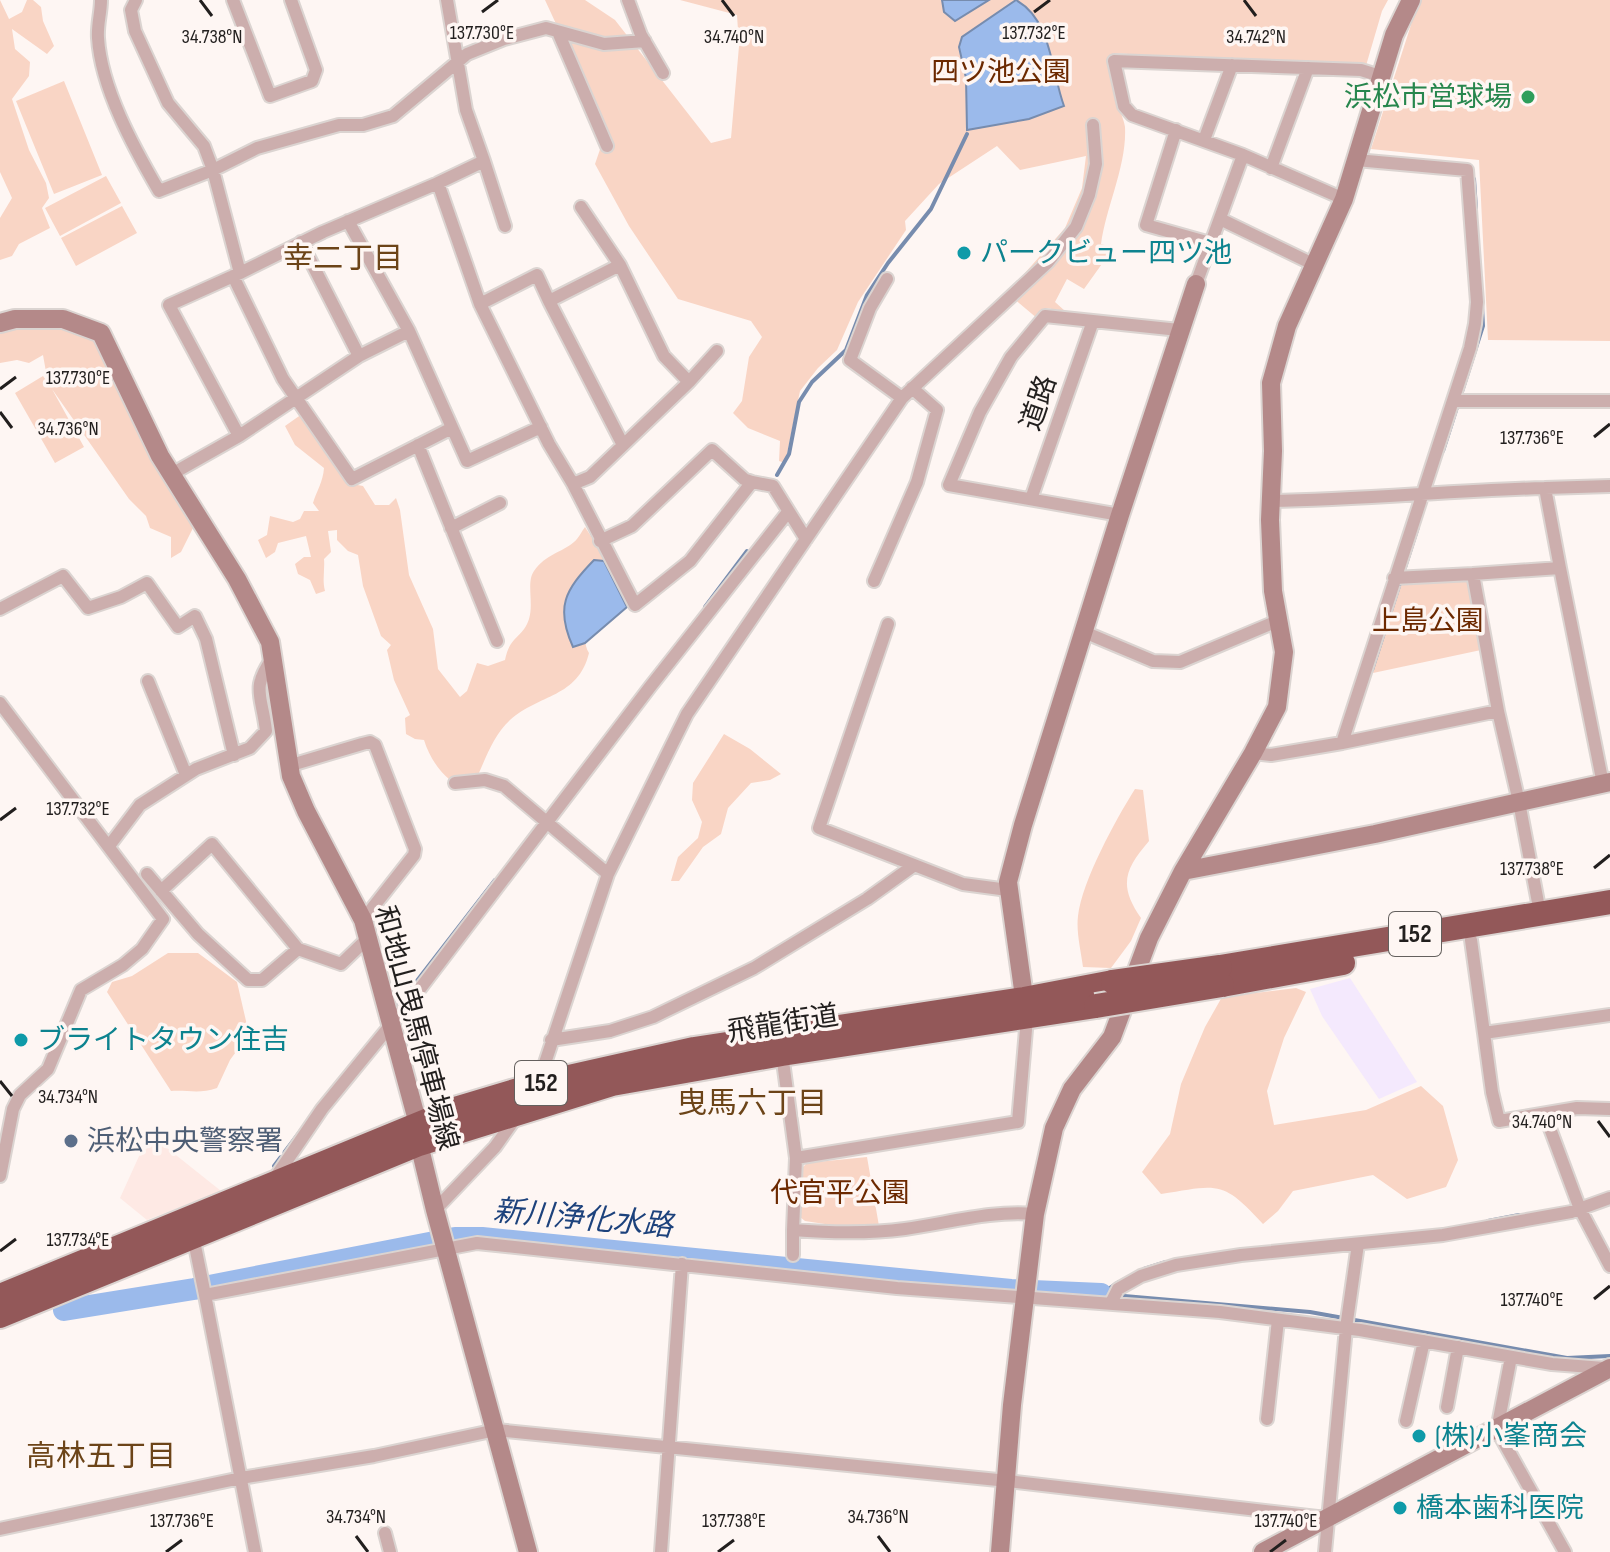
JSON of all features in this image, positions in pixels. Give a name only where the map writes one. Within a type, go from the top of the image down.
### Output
[{"type":"highway","name":"飛龍街道","points":[[0,1316],[192,1227],[418,1134],[455,1109],[538,1084],[694,1049],[1026,1009],[1096,1006],[1221,976],[1610,902]]},
{"type":"highway","name":"飛龍街道","points":[[0,1296],[192,1227],[271,1185],[418,1134],[521,1110],[612,1084],[1026,1009],[1113,982],[1221,976],[1610,918]]},
{"type":"street","points":[[101,0],[98,37],[106,74],[127,132],[159,191],[213,170],[257,148],[339,125],[363,125],[393,116],[467,54],[504,39],[546,28],[604,44],[645,41]]},
{"type":"street","points":[[136,0],[131,10],[135,31],[168,103],[204,146],[213,170],[236,274],[283,379],[352,479],[452,428]]},
{"type":"street","points":[[233,0],[270,96],[312,81],[316,70],[291,0]]},
{"type":"street","points":[[447,0],[466,110],[505,226]]},
{"type":"street","points":[[628,0],[663,73]]},
{"type":"street","points":[[1000,1552],[1012,1405],[1035,1214],[1054,1128],[1072,1089],[1112,1037],[1149,938],[1183,871],[1277,707],[1284,652],[1273,591],[1271,383],[1287,326],[1344,199],[1380,76],[1394,35],[1411,0]]},
{"type":"street","points":[[558,32],[607,146]]},
{"type":"street","points":[[1344,199],[1243,155],[1132,115],[1124,106],[1114,61],[1361,70],[1380,76]]},
{"type":"street","points":[[1204,140],[1232,65]]},
{"type":"street","points":[[1271,168],[1308,68]]},
{"type":"street","points":[[435,1210],[495,1147],[538,1084],[608,874],[687,714],[902,398],[1048,262],[1076,227],[1089,195],[1096,164],[1093,125]]},
{"type":"street","points":[[1176,130],[1146,225],[1210,243]]},
{"type":"street","points":[[796,1158],[1018,1122],[1026,1009],[1008,882],[1023,825],[1179,330],[1243,155]]},
{"type":"street","points":[[1342,743],[1458,401],[1473,336],[1477,302],[1467,170],[1356,160]]},
{"type":"street","points":[[239,436],[169,305],[301,242],[484,161]]},
{"type":"street","points":[[438,183],[480,304],[635,605],[690,561],[752,482]]},
{"type":"street","points":[[581,207],[620,265],[664,356],[689,382]]},
{"type":"street","points":[[1220,219],[1315,265]]},
{"type":"street","points":[[348,221],[409,331],[467,461],[541,427]]},
{"type":"street","points":[[301,242],[359,356]]},
{"type":"street","points":[[549,301],[620,265]]},
{"type":"street","points":[[480,304],[537,275],[623,445]]},
{"type":"street","points":[[887,279],[870,308],[850,360],[902,398]]},
{"type":"street","points":[[1120,515],[949,485],[980,412],[1011,357],[1045,316],[1179,330]]},
{"type":"street","name":"和地山曳馬停車場線","points":[[0,323],[15,319],[63,319],[101,333],[170,475],[237,579],[267,633],[274,656],[288,766],[306,811],[363,920],[435,1210],[528,1552]]},
{"type":"street","name":"道路","points":[[1031,499],[1093,321]]},
{"type":"street","points":[[170,475],[239,436],[359,356],[409,331]]},
{"type":"street","points":[[573,484],[590,477],[717,351]]},
{"type":"street","points":[[874,581],[917,482],[937,410],[912,388]]},
{"type":"street","points":[[1458,401],[1610,401]]},
{"type":"street","points":[[418,445],[497,641]]},
{"type":"street","points":[[600,541],[632,526],[712,450],[744,479],[773,486],[806,539]]},
{"type":"street","points":[[1271,501],[1610,486]]},
{"type":"street","points":[[1183,871],[1375,834],[1606,783],[1545,488]]},
{"type":"street","points":[[451,528],[500,503]]},
{"type":"street","points":[[271,1185],[322,1109],[416,994],[788,512]]},
{"type":"street","points":[[1400,578],[1560,568]]},
{"type":"street","points":[[1473,574],[1540,913]]},
{"type":"street","points":[[0,609],[63,576],[88,608],[121,597],[147,583],[178,627],[195,616],[206,639],[234,755]]},
{"type":"street","points":[[1084,632],[1153,661],[1180,662],[1280,620]]},
{"type":"street","points":[[888,624],[819,828],[963,884],[1008,890]]},
{"type":"street","points":[[109,846],[140,805],[186,775],[250,748],[266,731],[258,686],[260,675],[274,656]]},
{"type":"street","points":[[148,681],[186,775]]},
{"type":"street","points":[[0,703],[163,916],[162,923],[142,949],[123,965],[81,990],[48,1069],[20,1095],[13,1109],[0,1176]]},
{"type":"street","points":[[1253,753],[1271,755],[1342,743],[1498,711]]},
{"type":"street","points":[[288,766],[370,742],[375,745],[415,849],[414,855],[363,920]]},
{"type":"street","points":[[455,783],[485,780],[504,786],[608,874]]},
{"type":"street","points":[[161,891],[212,844],[298,949],[341,964],[368,938]]},
{"type":"street","points":[[551,1040],[610,1031],[653,1017],[754,968],[854,907],[913,866]]},
{"type":"street","points":[[147,874],[198,934],[248,980],[262,980],[298,949]]},
{"type":"street","points":[[1471,940],[1492,1092],[1499,1121],[1577,1108],[1610,1109]]},
{"type":"street","points":[[1484,1033],[1610,1015]]},
{"type":"street","points":[[782,1054],[796,1158],[793,1255]]},
{"type":"street","points":[[1545,1115],[1580,1209],[1607,1251],[1610,1266]]},
{"type":"street","points":[[1113,1297],[1141,1276],[1176,1265],[1241,1255],[1443,1235],[1580,1209],[1610,1198]]},
{"type":"street","points":[[793,1230],[848,1235],[1008,1212],[1035,1214]]},
{"type":"street","points":[[192,1227],[255,1552]]},
{"type":"street","points":[[205,1295],[445,1242],[477,1243],[682,1264],[1113,1297],[1278,1320],[1347,1322],[1424,1341],[1511,1357],[1610,1368]]},
{"type":"street","points":[[1325,1552],[1347,1322],[1358,1244]]},
{"type":"street","points":[[661,1552],[682,1264]]},
{"type":"street","points":[[1267,1419],[1278,1320]]},
{"type":"street","points":[[1406,1421],[1424,1341]]},
{"type":"street","points":[[1447,1407],[1458,1347]]},
{"type":"street","points":[[1511,1357],[1497,1430],[1565,1552]]},
{"type":"street","points":[[1263,1552],[1610,1368]]},
{"type":"street","points":[[0,1529],[241,1478],[374,1456],[496,1430],[1008,1481],[1329,1518]]},
{"type":"street","points":[[385,1533],[390,1552]]},
{"type":"shaded area","points":[[1350,978],[1417,1082],[1379,1099],[1322,1016],[1310,989]]},
{"type":"shaded area","points":[[157,1140],[221,1191],[147,1220],[120,1198],[140,1154]]},
{"type":"green space","points":[[0,0],[9,19],[22,12],[27,0],[33,0],[41,7],[43,21],[54,46],[47,54],[12,29],[15,49],[30,62],[29,76],[12,99],[29,150],[46,183],[49,198],[42,208],[50,228],[19,244],[12,256],[0,260],[0,218],[12,198],[0,172]]},
{"type":"green space","name":"四ツ池公園","points":[[545,0],[585,0],[615,20],[711,143],[731,138],[739,46],[737,15],[680,0],[1388,0],[1365,69],[1113,53],[1118,71],[1119,106],[1125,141],[1101,244],[1116,248],[1112,262],[1104,261],[1084,289],[1067,279],[1055,302],[1065,311],[1046,308],[1038,319],[1007,293],[1065,228],[1082,188],[1086,156],[1020,170],[997,146],[939,184],[905,221],[906,230],[858,302],[837,350],[800,391],[785,463],[779,461],[780,441],[748,428],[733,413],[742,401],[749,357],[762,337],[751,321],[678,299],[629,226],[595,164],[606,132]]},
{"type":"green space","points":[[1419,0],[1610,0],[1610,341],[1488,340],[1479,160],[1371,149]]},
{"type":"green space","points":[[64,81],[102,175],[54,194],[16,101]]},
{"type":"green space","points":[[106,176],[121,203],[60,236],[45,208]]},
{"type":"green space","points":[[122,206],[137,233],[76,266],[61,238]]},
{"type":"green space","points":[[36,323],[86,333],[106,356],[194,526],[181,552],[171,558],[171,537],[150,528],[146,516],[129,499],[52,389],[84,447],[55,463],[15,393],[43,376],[48,383],[43,355],[29,363],[17,360],[0,363],[0,326]]},
{"type":"green space","points":[[302,414],[347,483],[363,486],[375,505],[389,505],[396,498],[409,575],[433,629],[438,669],[460,697],[467,691],[477,663],[488,666],[505,660],[510,646],[526,625],[530,613],[532,576],[539,565],[574,542],[585,527],[607,561],[587,621],[585,634],[589,653],[584,668],[567,687],[521,712],[504,726],[478,775],[450,780],[434,762],[424,740],[406,734],[405,718],[410,715],[394,680],[387,650],[391,645],[381,636],[363,586],[358,555],[348,551],[337,540],[337,530],[328,531],[331,552],[324,559],[325,591],[316,594],[310,580],[298,574],[295,564],[304,557],[311,557],[306,536],[278,543],[275,552],[266,558],[258,540],[267,535],[270,516],[293,522],[300,519],[304,511],[319,511],[313,503],[324,468],[295,445],[285,426]]},
{"type":"green space","name":"上島公園","points":[[1464,578],[1470,584],[1481,650],[1373,673],[1398,585]]},
{"type":"green space","points":[[724,734],[750,749],[781,774],[770,780],[751,783],[728,808],[721,834],[703,847],[679,881],[671,881],[678,857],[698,838],[702,822],[692,800],[693,783]]},
{"type":"green space","points":[[1135,789],[1143,790],[1149,841],[1134,860],[1127,887],[1141,918],[1131,941],[1111,968],[1083,967],[1078,928],[1081,902],[1101,851]]},
{"type":"green space","points":[[168,953],[198,953],[237,982],[249,1034],[230,1060],[217,1088],[171,1091],[107,992],[112,982],[132,976]]},
{"type":"green space","points":[[1296,988],[1306,992],[1284,1038],[1267,1091],[1274,1125],[1366,1110],[1421,1086],[1443,1106],[1458,1160],[1446,1187],[1407,1199],[1373,1175],[1293,1191],[1263,1224],[1228,1192],[1208,1188],[1161,1194],[1142,1172],[1170,1134],[1181,1084],[1205,1027],[1222,997]]},
{"type":"green space","name":"代官平公園","points":[[867,1157],[879,1226],[851,1228],[805,1221],[800,1217],[802,1168],[807,1163]]},
{"type":"water","points":[[942,0],[989,0],[955,21],[944,12]]},
{"type":"water","points":[[1016,0],[1028,9],[1044,33],[1064,106],[1029,119],[967,130],[966,78],[959,47],[962,37]]},
{"type":"water","points":[[594,560],[604,561],[627,607],[585,643],[573,647],[565,621],[566,600],[576,581]]},
{"type":"waterway","points":[[777,475],[789,454],[799,402],[812,382],[846,350],[867,295],[931,209],[967,134]]},
{"type":"waterway","points":[[1474,179],[1476,209]]},
{"type":"waterway","points":[[1443,451],[1483,326],[1482,306]]},
{"type":"waterway","points":[[1372,670],[1418,527]]},
{"type":"waterway","points":[[705,607],[747,551]]},
{"type":"waterway","points":[[399,1004],[495,880]]},
{"type":"waterway","points":[[274,1166],[302,1129]]},
{"type":"waterway","points":[[1488,1221],[1519,1215]]},
{"type":"waterway","name":"新川浄化水路","points":[[64,1310],[194,1289],[455,1238],[482,1238],[1011,1290],[1101,1294]]},
{"type":"waterway","points":[[1144,1269],[1166,1262]]},
{"type":"waterway","points":[[1101,1294],[1119,1282]]},
{"type":"waterway","points":[[1101,1294],[1310,1312],[1567,1358],[1610,1356]]},
{"type":"place","name":"浜松市営球場","points":[[1528,97]]},
{"type":"place","name":"パークビュー四ツ池","points":[[964,253]]},
{"type":"place","name":"ブライトタウン住吉","points":[[21,1040]]},
{"type":"place","name":"浜松中央警察署","points":[[71,1141]]},
{"type":"place","name":"(株)小峯商会","points":[[1419,1436]]},
{"type":"place","name":"橋本歯科医院","points":[[1400,1508]]},
{"type":"district","name":"幸二丁目","points":[[343,259]]},
{"type":"district","name":"曳馬六丁目","points":[[752,1104]]},
{"type":"district","name":"高林五丁目","points":[[101,1457]]}]
